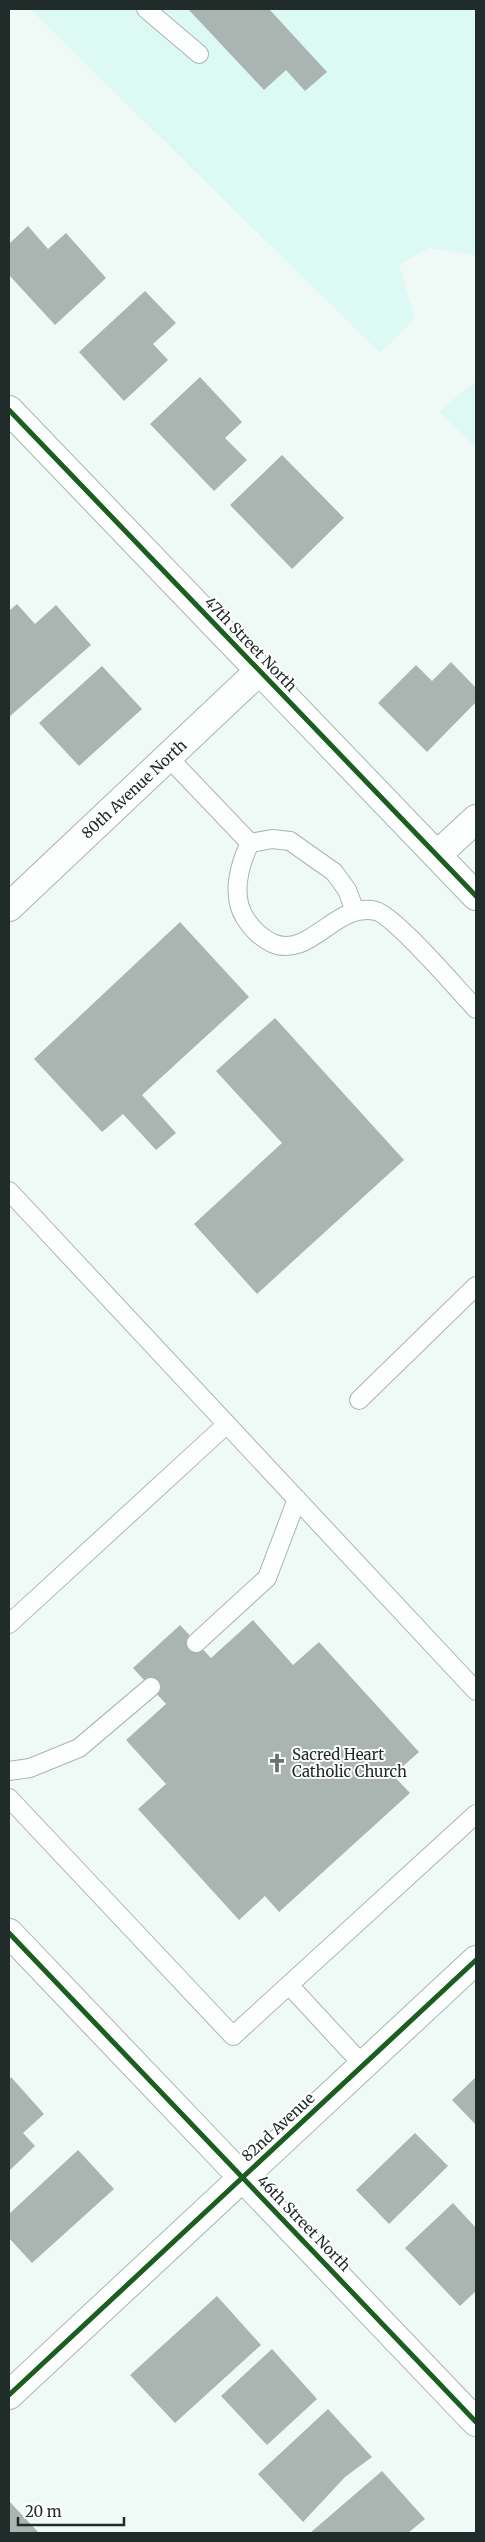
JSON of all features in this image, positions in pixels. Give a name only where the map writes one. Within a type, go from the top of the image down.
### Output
[{"type":"street","name":"47th Street North","points":[[9,410],[476,896]]},
{"type":"street","name":"80th Avenue North","points":[[9,907],[259,671]]},
{"type":"street","points":[[438,855],[476,819]]},
{"type":"street","name":"46th Street North","points":[[9,1933],[476,2422]]},
{"type":"street","name":"82nd Avenue","points":[[9,2395],[476,1960]]},
{"type":"lane","points":[[146,9],[199,54]]},
{"type":"lane","points":[[168,756],[250,843]]},
{"type":"lane","points":[[250,843],[272,839],[290,841],[334,872],[347,890],[355,911]]},
{"type":"lane","points":[[250,843],[244,855],[238,883],[238,908],[254,932],[279,946],[296,946],[339,917],[355,911],[376,911],[394,922],[476,1009]]},
{"type":"lane","points":[[9,1191],[476,1691]]},
{"type":"lane","points":[[359,1400],[476,1286]]},
{"type":"lane","points":[[9,1624],[228,1424]]},
{"type":"lane","points":[[196,1643],[267,1578],[297,1499]]},
{"type":"lane","points":[[9,1771],[30,1768],[79,1748],[151,1687]]},
{"type":"lane","points":[[9,1798],[233,2036],[476,1814]]},
{"type":"lane","points":[[289,1985],[363,2065]]},
{"type":"shaded area","points":[[30,9],[476,9],[476,257],[470,254],[429,248],[399,265],[415,319],[380,353]]},
{"type":"shaded area","points":[[476,381],[476,447],[439,411]]},
{"type":"building","points":[[188,9],[269,9],[327,72],[305,91],[286,70],[264,90]]},
{"type":"building","points":[[28,226],[48,249],[66,233],[106,278],[55,325],[9,275],[9,244]]},
{"type":"building","points":[[145,291],[176,323],[153,344],[168,360],[124,401],[79,352]]},
{"type":"building","points":[[200,377],[242,422],[225,438],[247,460],[214,491],[150,424]]},
{"type":"building","points":[[282,455],[344,518],[292,569],[230,505]]},
{"type":"building","points":[[17,604],[35,624],[56,605],[91,645],[9,717],[9,611]]},
{"type":"building","points":[[451,662],[476,688],[476,702],[427,752],[378,703],[416,665],[432,681]]},
{"type":"building","points":[[102,666],[142,709],[79,766],[39,723]]},
{"type":"building","points":[[180,922],[249,997],[142,1095],[176,1133],[156,1150],[123,1114],[102,1132],[34,1059]]},
{"type":"building","points":[[275,1018],[404,1160],[257,1294],[194,1224],[282,1143],[216,1071]]},
{"type":"building","name":"Sacred Heart Catholic Church","points":[[253,1620],[293,1665],[319,1642],[419,1752],[393,1775],[410,1793],[279,1912],[265,1896],[239,1920],[138,1809],[166,1784],[126,1740],[166,1704],[133,1668],[180,1625],[211,1658]]},
{"type":"building","points":[[11,2077],[44,2114],[23,2133],[35,2146],[9,2171],[9,2080]]},
{"type":"building","points":[[476,2077],[476,2125],[452,2100]]},
{"type":"building","points":[[415,2133],[448,2166],[389,2224],[356,2190]]},
{"type":"building","points":[[78,2150],[114,2189],[32,2263],[9,2238],[9,2214]]},
{"type":"building","points":[[453,2203],[476,2228],[476,2291],[460,2306],[405,2248]]},
{"type":"building","points":[[217,2296],[261,2345],[175,2423],[130,2375]]},
{"type":"building","points":[[272,2349],[317,2399],[267,2445],[221,2396]]},
{"type":"building","points":[[328,2409],[372,2457],[345,2477],[303,2522],[258,2474]]},
{"type":"building","points":[[382,2471],[425,2519],[408,2533],[310,2533]]},
{"type":"building","points":[[9,2501],[39,2533],[9,2533]]},
{"type":"cycle path","points":[[9,410],[476,896]]},
{"type":"cycle path","points":[[9,1933],[476,2422]]},
{"type":"cycle path","points":[[9,2395],[476,1960]]},
{"type":"place","name":"Sacred Heart Catholic Church","points":[[277,1763]]}]
